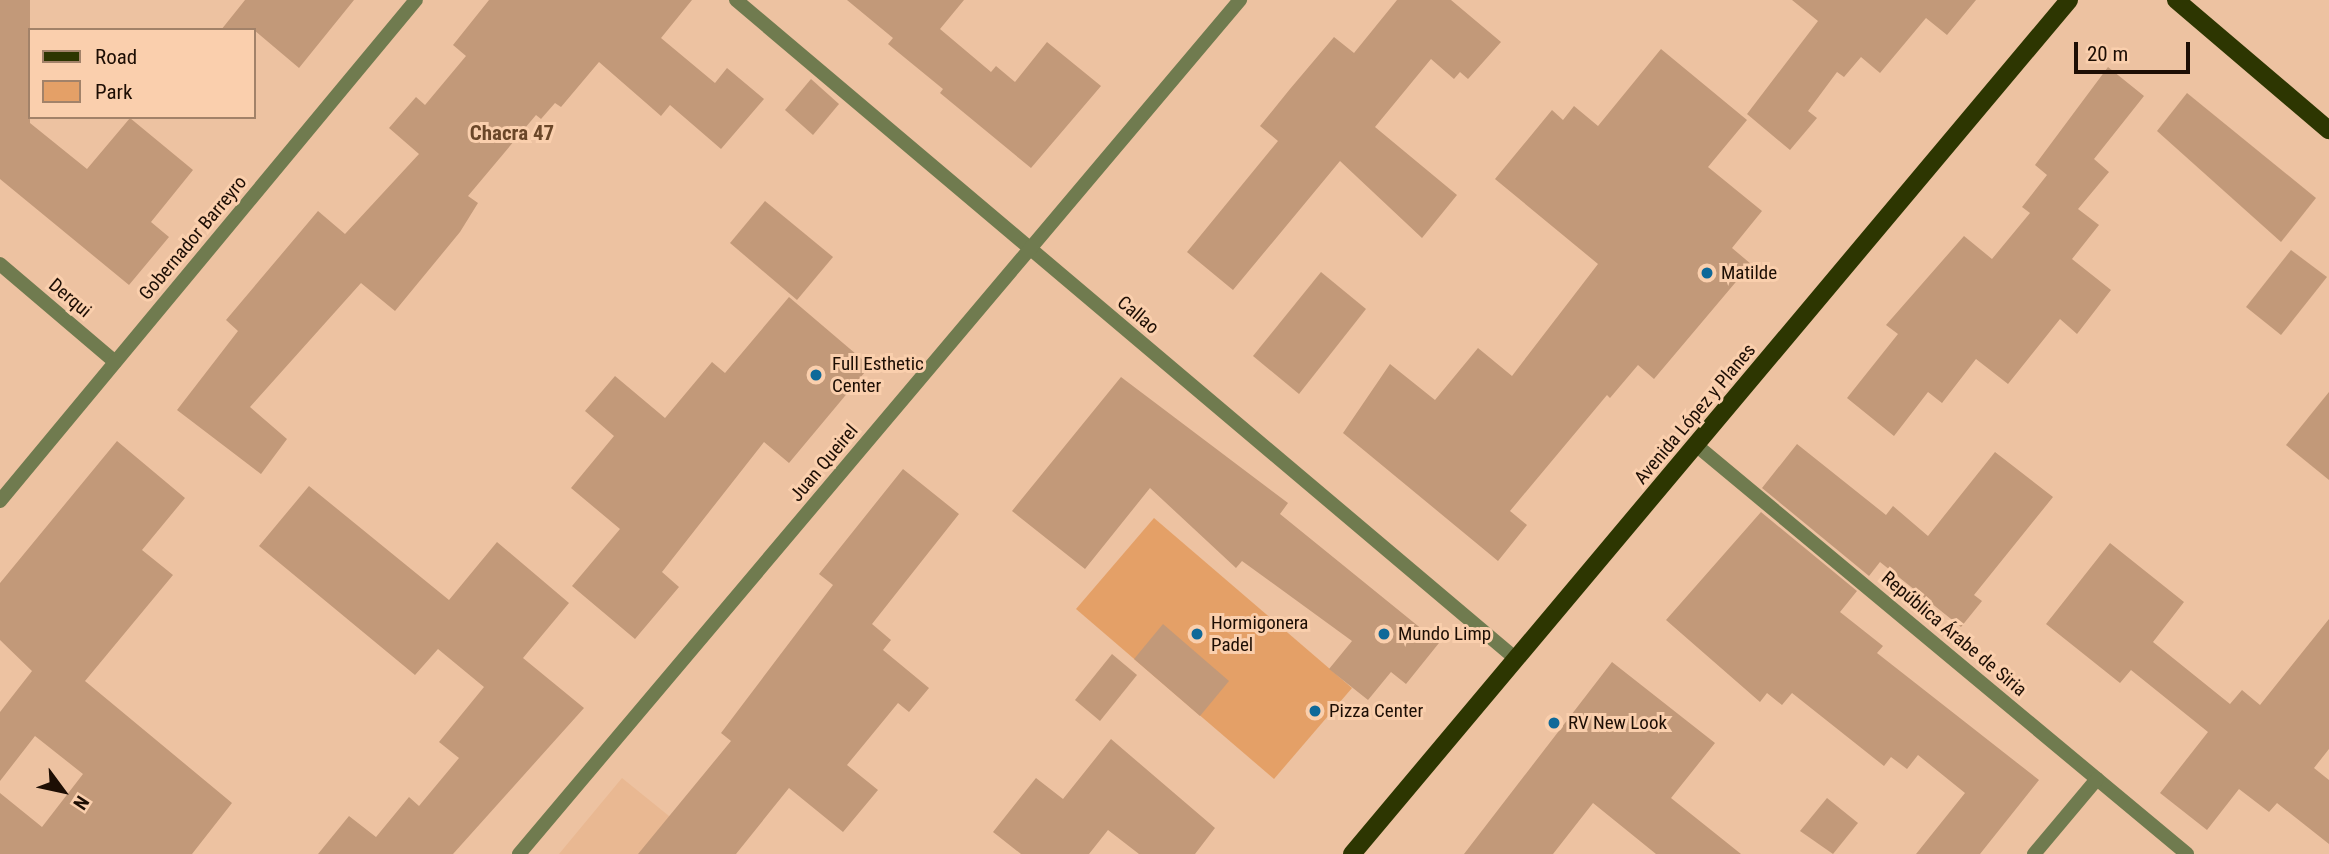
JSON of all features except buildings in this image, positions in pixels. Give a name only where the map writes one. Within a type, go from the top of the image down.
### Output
[{"type":"main road","name":"Avenida López y Planes","points":[[1352,854],[2069,0]]},
{"type":"main road","points":[[2176,0],[2329,130]]},
{"type":"street","name":"Gobernador Barreyro","points":[[0,501],[416,0]]},
{"type":"street","name":"Callao","points":[[736,0],[1516,659]]},
{"type":"street","name":"Juan Queirel","points":[[519,854],[1240,0]]},
{"type":"street","name":"Derqui","points":[[0,264],[115,362]]},
{"type":"street","name":"República Árabe de Siria","points":[[1696,445],[2187,854]]},
{"type":"street","points":[[2034,854],[2096,779]]},
{"type":"shaded area","points":[[622,778],[716,854],[559,854]]},
{"type":"green space","name":"Hormigonera Padel","points":[[1154,518],[1352,688],[1274,779],[1076,609]]},
{"type":"place","name":"Matilde","points":[[1707,273]]},
{"type":"place","name":"Full Esthetic Center","points":[[816,375]]},
{"type":"place","name":"Hormigonera Padel","points":[[1197,634]]},
{"type":"place","name":"Mundo Limp","points":[[1384,634]]},
{"type":"place","name":"Pizza Center","points":[[1315,711]]},
{"type":"place","name":"RV New Look","points":[[1554,723]]},
{"type":"district","name":"Chacra 47","points":[[512,133]]}]
